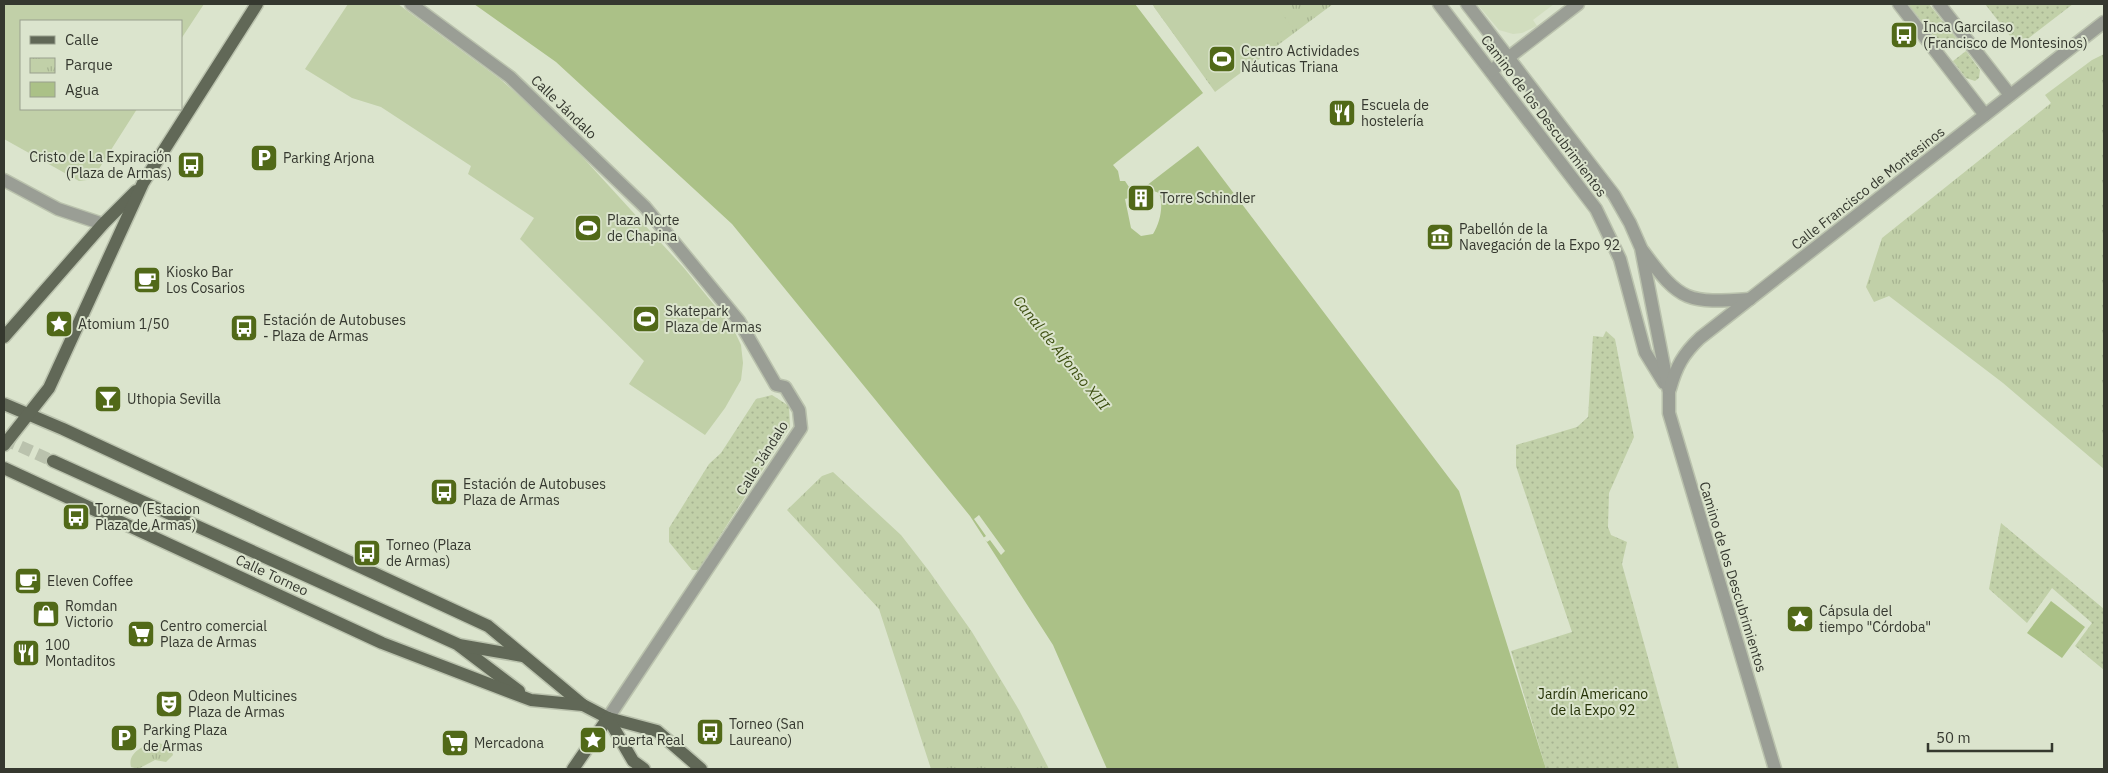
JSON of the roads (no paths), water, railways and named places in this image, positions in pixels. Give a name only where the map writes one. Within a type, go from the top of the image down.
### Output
[{"type":"main road","points":[[4,445],[30,414],[54,380],[142,184],[257,4]]},
{"type":"main road","points":[[4,337],[103,224],[142,184]]},
{"type":"main road","name":"Calle Torneo","points":[[4,404],[30,414],[488,626],[583,705],[608,718],[657,731],[701,769]]},
{"type":"main road","name":"Calle Torneo","points":[[53,461],[457,644],[531,700]]},
{"type":"main road","name":"Calle Torneo","points":[[4,468],[382,643],[531,700],[583,705]]},
{"type":"main road","name":"Calle Torneo","points":[[457,644],[524,656]]},
{"type":"main road","points":[[573,769],[608,718],[634,761],[644,769]]},
{"type":"street","name":"Calle Jándalo","points":[[411,4],[510,76],[645,207],[738,321],[776,385],[785,387],[800,410],[801,428],[608,718]]},
{"type":"street","name":"Camino de los Descubrimientos","points":[[1438,4],[1596,209],[1620,259],[1645,352],[1670,392]]},
{"type":"street","name":"Camino de los Descubrimientos","points":[[1467,4],[1614,195],[1630,223],[1641,248],[1670,392],[1669,413],[1775,769]]},
{"type":"street","points":[[1491,71],[1578,4]]},
{"type":"street","points":[[1899,4],[1985,115]]},
{"type":"street","points":[[1939,4],[2010,95]]},
{"type":"street","name":"Calle Francisco de Montesinos","points":[[1670,392],[1675,370],[1684,353],[1750,299],[2104,22]]},
{"type":"street","points":[[4,180],[58,209],[103,224]]},
{"type":"street","points":[[1641,248],[1670,287],[1688,298],[1708,302],[1750,299]]},
{"type":"water","name":"Canal de Alfonso XIII","points":[[474,4],[1135,4],[1203,93],[1113,165],[1118,171],[1120,181],[1125,181],[1135,196],[1125,199],[1131,228],[1141,236],[1153,234],[1158,225],[1161,203],[1159,193],[1151,190],[1147,193],[1146,186],[1198,146],[1459,491],[1546,769],[1107,769],[1053,645],[970,516],[732,224],[556,62]]},
{"type":"water","points":[[2051,601],[2085,627],[2062,658],[2027,633]]},
{"type":"tunnel","points":[[4,439],[53,461]]},
{"type":"place","name":"Inca Garcilaso (Francisco de Montesinos)","points":[[1904,35]]},
{"type":"place","name":"Centro Actividades Náuticas Triana","points":[[1222,59]]},
{"type":"place","name":"Escuela de hostelería","points":[[1342,113]]},
{"type":"place","name":"Parking Arjona","points":[[264,158]]},
{"type":"place","name":"Cristo de La Expiración (Plaza de Armas)","points":[[191,165]]},
{"type":"place","name":"Torre Schindler","points":[[1141,198]]},
{"type":"place","name":"Plaza Norte de Chapina","points":[[588,228]]},
{"type":"place","name":"Pabellón de la Navegación de la Expo 92","points":[[1440,237]]},
{"type":"place","name":"Kiosko Bar Los Cosarios","points":[[147,280]]},
{"type":"place","name":"Skatepark Plaza de Armas","points":[[646,319]]},
{"type":"place","name":"Atomium 1/50","points":[[59,324]]},
{"type":"place","name":"Estación de Autobuses - Plaza de Armas","points":[[244,328]]},
{"type":"place","name":"Uthopia Sevilla","points":[[108,399]]},
{"type":"place","name":"Estación de Autobuses Plaza de Armas","points":[[444,492]]},
{"type":"place","name":"Torneo (Estacion Plaza de Armas)","points":[[76,517]]},
{"type":"place","name":"Torneo (Plaza de Armas)","points":[[367,553]]},
{"type":"place","name":"Eleven Coffee","points":[[28,581]]},
{"type":"place","name":"Romdan Victorio","points":[[46,614]]},
{"type":"place","name":"Cápsula del tiempo \"Córdoba\"","points":[[1800,619]]},
{"type":"place","name":"Centro comercial Plaza de Armas","points":[[141,634]]},
{"type":"place","name":"100 Montaditos","points":[[26,653]]},
{"type":"place","name":"Odeon Multicines Plaza de Armas","points":[[169,704]]},
{"type":"place","name":"Torneo (San Laureano)","points":[[710,732]]},
{"type":"place","name":"Parking Plaza de Armas","points":[[124,738]]},
{"type":"place","name":"puerta Real","points":[[593,740]]},
{"type":"place","name":"Mercadona","points":[[455,743]]},
{"type":"park label","name":"Jardín Americano de la Expo 92","points":[[1593,702]]}]
